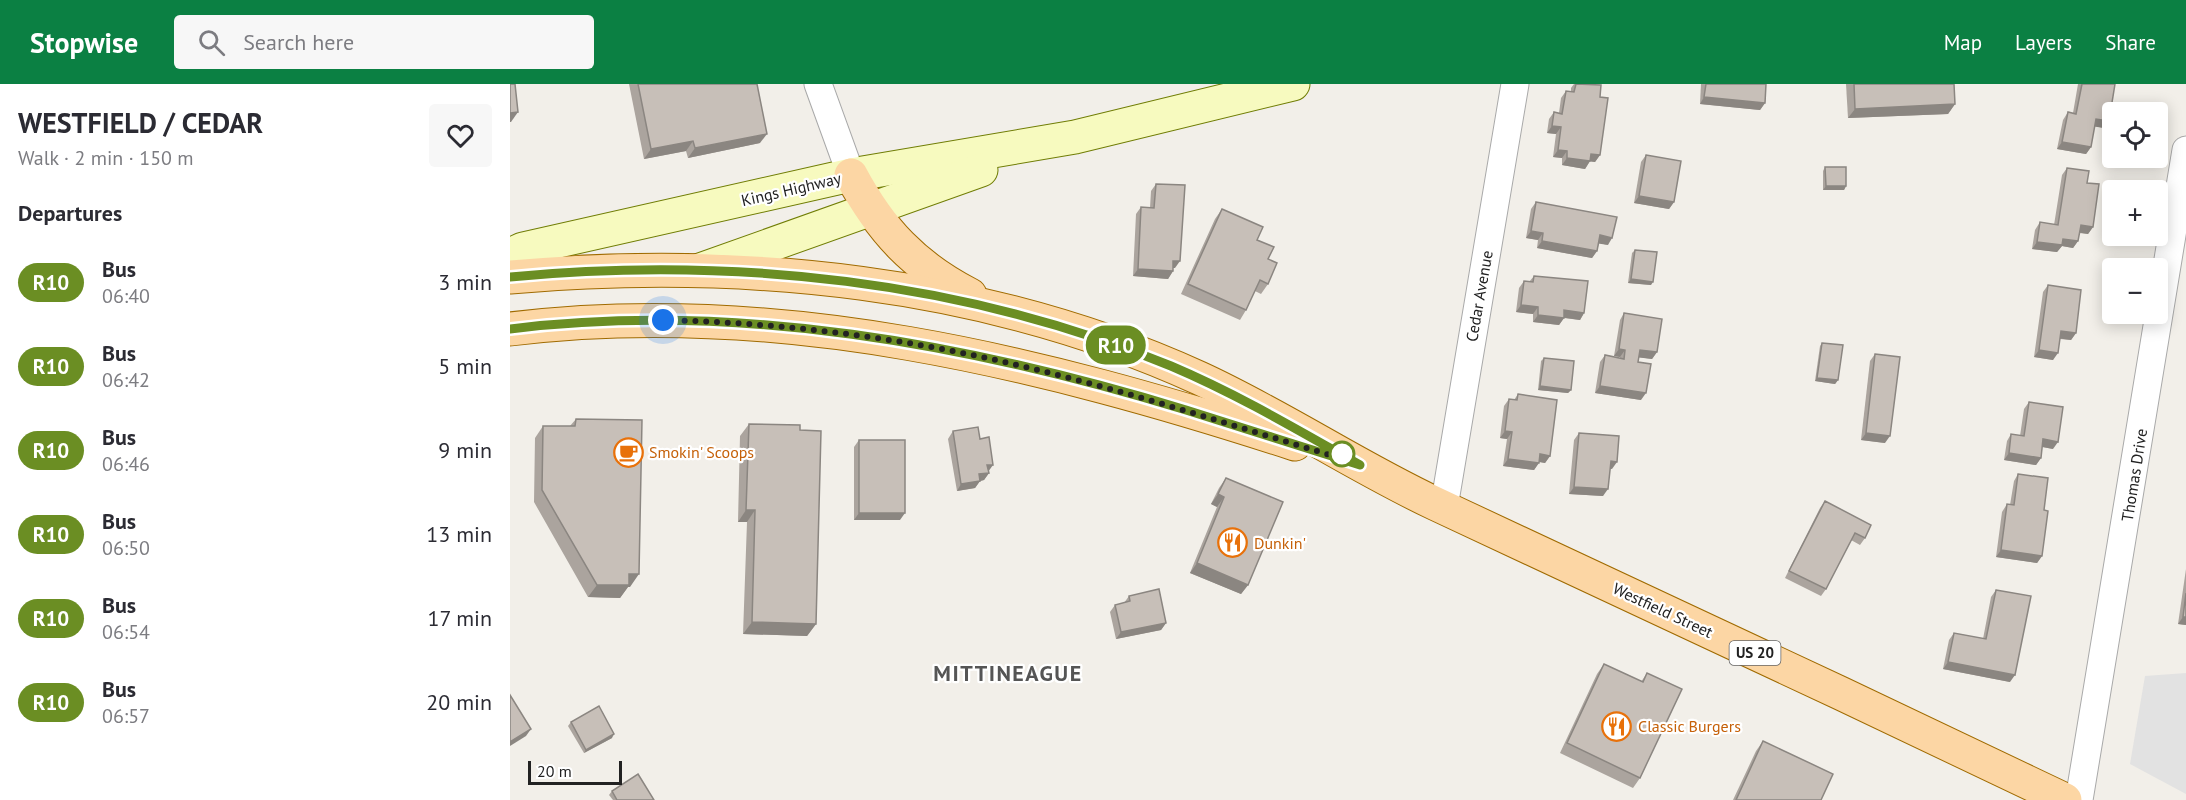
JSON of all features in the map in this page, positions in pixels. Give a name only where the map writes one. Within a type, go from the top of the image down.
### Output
[{"type":"main road","name":"Kings Highway","points":[[510,255],[523,249],[851,175],[1075,137],[1293,84]]},
{"type":"main road","name":"Kings Highway","points":[[700,270],[1075,137]]},
{"type":"main road","points":[[851,175],[870,208],[899,246],[922,265],[957,288],[1004,312]]},
{"type":"main road","name":"Westfield Street","points":[[510,277],[604,270],[700,270],[791,275],[884,286],[1004,312],[1071,330],[1172,367],[1268,412],[1360,465],[1444,507],[2065,800]]},
{"type":"main road","name":"Westfield Street","points":[[510,329],[604,321],[672,320],[782,326],[884,339],[990,359],[1099,385],[1360,465]]},
{"type":"street","points":[[818,84],[851,175]]},
{"type":"street","name":"Cedar Avenue","points":[[1444,507],[1515,84]]},
{"type":"street","name":"Thomas Drive","points":[[2079,800],[2186,150]]},
{"type":"shaded area","points":[[2186,673],[2186,794],[2130,764],[2145,676]]},
{"type":"building","points":[[510,84],[515,84],[518,112],[510,113]]},
{"type":"building","points":[[638,84],[757,84],[767,134],[695,148],[693,141],[651,149]]},
{"type":"building","points":[[1576,84],[1601,85],[1600,97],[1608,98],[1600,155],[1591,154],[1590,161],[1567,158],[1567,151],[1558,150],[1561,127],[1552,126],[1554,112],[1562,114],[1566,91],[1574,92]]},
{"type":"building","points":[[1706,84],[1766,84],[1765,103],[1704,97]]},
{"type":"building","points":[[1854,84],[1954,84],[1955,104],[1855,109]]},
{"type":"building","points":[[2082,84],[2115,84],[2112,102],[2102,102],[2102,120],[2096,119],[2091,147],[2062,142],[2068,112],[2076,114]]},
{"type":"building","points":[[1646,155],[1681,161],[1674,202],[1639,196]]},
{"type":"building","points":[[1825,167],[1846,167],[1846,186],[1826,186]]},
{"type":"building","points":[[2067,168],[2089,171],[2087,183],[2099,184],[2093,227],[2081,225],[2078,241],[2063,239],[2062,245],[2037,242],[2040,222],[2058,225]]},
{"type":"building","points":[[1156,184],[1185,185],[1180,261],[1173,261],[1173,271],[1138,269],[1141,207],[1154,208]]},
{"type":"building","points":[[1536,202],[1617,217],[1612,238],[1600,235],[1597,251],[1542,241],[1543,233],[1531,231]]},
{"type":"building","points":[[1222,209],[1263,227],[1257,240],[1274,247],[1268,259],[1277,263],[1268,284],[1260,280],[1246,310],[1188,284]]},
{"type":"building","points":[[1635,250],[1657,252],[1653,282],[1631,279]]},
{"type":"building","points":[[1534,276],[1588,281],[1584,313],[1564,310],[1564,318],[1538,315],[1538,307],[1521,305],[1524,281],[1533,282]]},
{"type":"building","points":[[2048,285],[2081,290],[2076,333],[2061,331],[2058,353],[2039,350]]},
{"type":"building","points":[[1624,313],[1662,319],[1657,352],[1640,350],[1638,362],[1651,364],[1646,393],[1600,386],[1605,355],[1624,359],[1625,350],[1619,349]]},
{"type":"building","points":[[1822,343],[1843,345],[1838,380],[1817,378]]},
{"type":"building","points":[[1875,354],[1900,357],[1890,436],[1866,433]]},
{"type":"building","points":[[1544,358],[1574,361],[1571,390],[1540,386]]},
{"type":"building","points":[[1518,394],[1557,400],[1550,456],[1540,454],[1539,463],[1508,459],[1512,432],[1505,431],[1509,399],[1517,400]]},
{"type":"building","points":[[2029,402],[2063,407],[2058,442],[2043,439],[2041,458],[2009,453],[2011,434],[2024,436]]},
{"type":"building","points":[[576,419],[642,420],[639,574],[629,574],[629,585],[597,585],[542,490],[543,426],[575,426]]},
{"type":"building","points":[[749,424],[800,425],[800,430],[821,431],[816,624],[752,622],[755,510],[746,510]]},
{"type":"building","points":[[978,427],[980,439],[989,437],[993,465],[987,465],[989,473],[979,474],[980,481],[961,484],[953,431]]},
{"type":"building","points":[[1579,433],[1619,436],[1617,462],[1611,461],[1608,489],[1574,487]]},
{"type":"building","points":[[859,440],[905,440],[905,513],[859,513]]},
{"type":"building","points":[[2018,474],[2048,478],[2044,510],[2048,511],[2042,556],[2001,550],[2007,504],[2014,505]]},
{"type":"building","name":"Dunkin'","points":[[1226,478],[1283,502],[1248,585],[1197,563],[1224,497],[1218,494]]},
{"type":"building","points":[[1825,501],[1871,525],[1865,538],[1855,533],[1826,589],[1789,571]]},
{"type":"building","points":[[1159,589],[1166,623],[1121,632],[1115,605],[1130,601],[1129,596]]},
{"type":"building","points":[[1996,590],[2031,596],[2015,675],[1948,662],[1954,633],[1986,639]]},
{"type":"building","points":[[2186,593],[2186,617],[2183,617]]},
{"type":"building","name":"Classic Burgers","points":[[1604,664],[1643,682],[1647,673],[1682,689],[1640,778],[1567,743]]},
{"type":"building","points":[[510,695],[531,729],[510,742]]},
{"type":"building","points":[[599,706],[614,734],[586,750],[571,722]]},
{"type":"building","points":[[1763,741],[1833,774],[1821,800],[1736,800]]},
{"type":"building","points":[[638,774],[654,800],[617,800],[612,791]]},
{"type":"bus line","name":"R10","points":[[510,277],[604,270],[746,271],[884,286],[932,296],[1071,330],[1144,355],[1268,412],[1360,465],[1099,385],[990,359],[884,339],[782,326],[663,320],[604,321],[510,329]]},
{"type":"place","name":"Smokin' Scoops","points":[[628,452]]},
{"type":"place","name":"Dunkin'","points":[[1233,543]]},
{"type":"place","name":"Classic Burgers","points":[[1617,726]]},
{"type":"district","name":"MITTINEAGUE","points":[[1008,673]]},
{"type":"route","points":[[663,320],[782,326],[935,348],[1099,385],[1343,459],[1342,454]]}]
